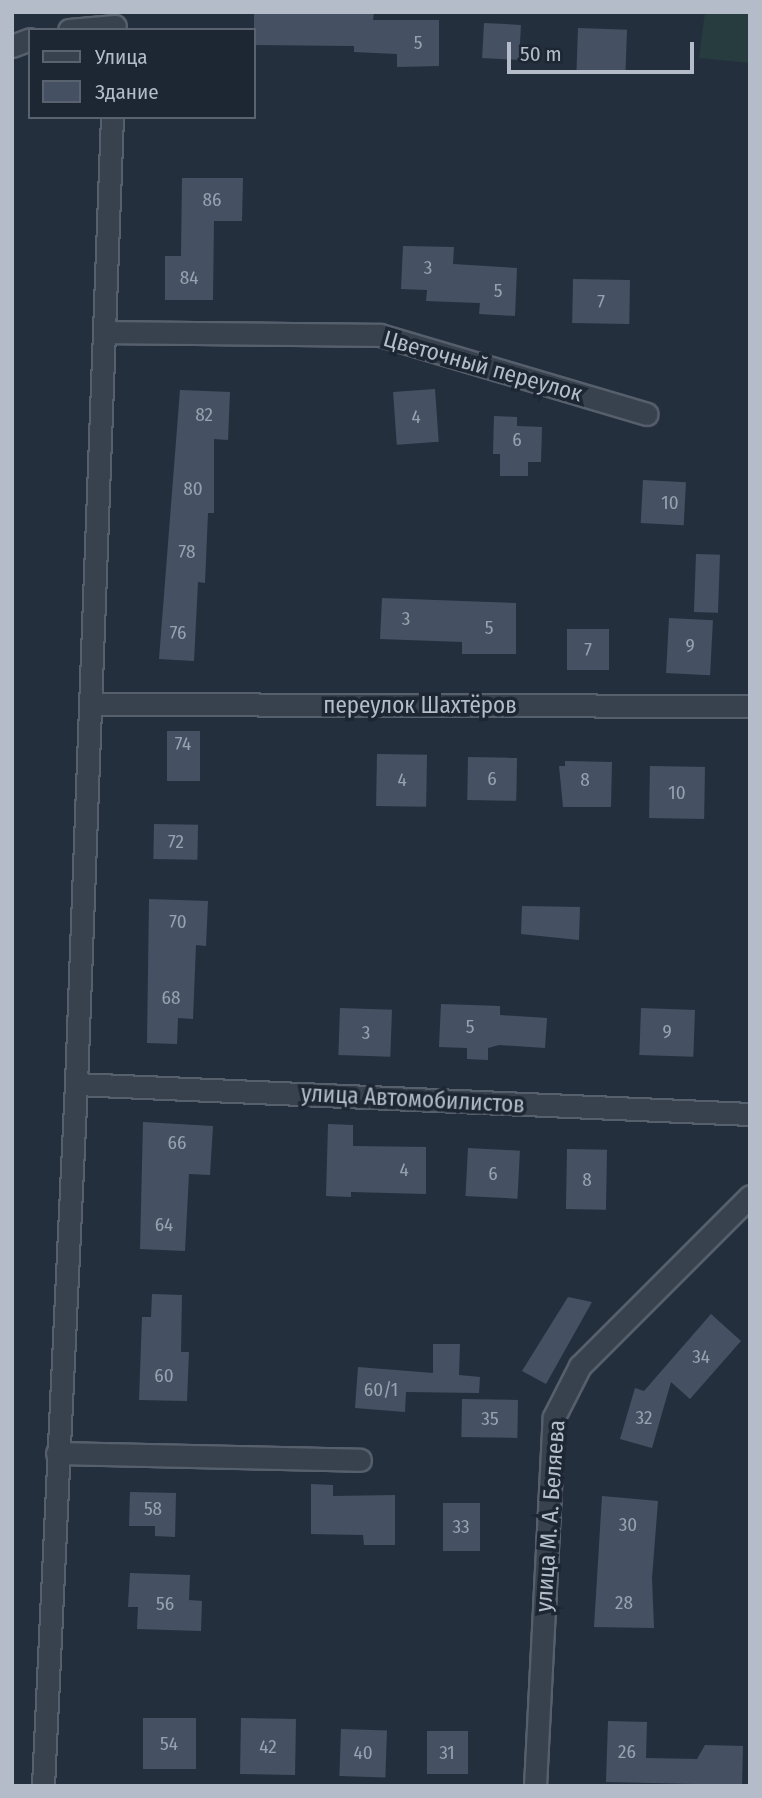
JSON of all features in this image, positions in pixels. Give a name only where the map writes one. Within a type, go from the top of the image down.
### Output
[{"type":"street","points":[[82,28],[115,23]]},
{"type":"street","points":[[43,1786],[76,1084],[107,332],[112,119]]},
{"type":"street","name":"Цветочный переулок","points":[[107,332],[380,335],[647,414]]},
{"type":"street","name":"переулок Шахтёров","points":[[90,704],[750,706]]},
{"type":"street","name":"улица Автомобилистов","points":[[76,1084],[750,1114]]},
{"type":"street","name":"улица М. А. Беляева","points":[[535,1786],[554,1417],[580,1366],[750,1196]]},
{"type":"street","points":[[57,1452],[360,1460]]},
{"type":"green space","points":[[705,12],[750,12],[750,63],[699,58]]},
{"type":"building","points":[[254,12],[374,12],[373,20],[439,20],[439,66],[397,67],[397,54],[354,52],[354,46],[256,45]]},
{"type":"building","points":[[484,23],[521,25],[519,60],[482,58]]},
{"type":"building","points":[[578,28],[627,30],[625,74],[576,72]]},
{"type":"building","points":[[182,178],[243,178],[242,221],[214,221],[213,300],[165,300],[165,256],[181,256]]},
{"type":"building","points":[[403,246],[454,247],[453,264],[517,268],[515,316],[479,314],[480,303],[426,301],[427,290],[401,289]]},
{"type":"building","points":[[573,279],[630,280],[629,324],[572,323]]},
{"type":"building","points":[[435,389],[439,442],[397,445],[393,392]]},
{"type":"building","points":[[180,390],[230,392],[228,440],[214,439],[214,513],[208,513],[205,583],[198,582],[194,661],[159,659]]},
{"type":"building","points":[[494,416],[517,417],[517,426],[542,427],[541,462],[528,462],[528,476],[500,476],[500,454],[493,454]]},
{"type":"building","points":[[643,480],[686,482],[684,525],[641,523]]},
{"type":"building","points":[[696,554],[720,555],[718,613],[694,612]]},
{"type":"building","points":[[382,598],[516,603],[516,654],[462,654],[462,642],[380,639]]},
{"type":"building","points":[[669,618],[713,620],[710,675],[666,673]]},
{"type":"building","points":[[567,629],[609,629],[609,670],[567,670]]},
{"type":"building","points":[[167,731],[200,731],[200,781],[167,781]]},
{"type":"building","points":[[377,754],[427,755],[426,807],[376,806]]},
{"type":"building","points":[[468,757],[517,758],[516,801],[467,800]]},
{"type":"building","points":[[565,761],[612,762],[611,807],[563,807],[559,766],[565,766]]},
{"type":"building","points":[[650,766],[705,767],[704,819],[649,818]]},
{"type":"building","points":[[154,824],[198,825],[197,860],[153,859]]},
{"type":"building","points":[[149,899],[208,901],[206,946],[196,945],[193,1019],[178,1018],[177,1044],[147,1043]]},
{"type":"building","points":[[522,906],[580,907],[579,940],[521,934]]},
{"type":"building","points":[[441,1004],[500,1006],[500,1015],[547,1018],[545,1048],[499,1045],[488,1048],[488,1060],[467,1059],[467,1048],[439,1047]]},
{"type":"building","points":[[340,1008],[392,1010],[390,1057],[338,1055]]},
{"type":"building","points":[[641,1008],[695,1010],[693,1057],[639,1055]]},
{"type":"building","points":[[143,1122],[213,1126],[210,1175],[189,1174],[185,1251],[140,1249]]},
{"type":"building","points":[[328,1124],[353,1125],[353,1146],[426,1147],[426,1194],[351,1192],[351,1197],[326,1196]]},
{"type":"building","points":[[468,1148],[520,1151],[517,1199],[465,1196]]},
{"type":"building","points":[[567,1149],[607,1150],[606,1210],[566,1209]]},
{"type":"building","points":[[152,1294],[182,1295],[181,1352],[189,1352],[187,1401],[139,1400],[142,1317],[151,1317]]},
{"type":"building","points":[[568,1297],[592,1302],[546,1384],[522,1371]]},
{"type":"building","points":[[711,1314],[741,1341],[690,1399],[671,1382],[652,1448],[620,1439],[635,1388],[644,1391]]},
{"type":"building","points":[[433,1344],[460,1344],[459,1375],[480,1377],[479,1393],[406,1392],[405,1412],[355,1408],[358,1367],[433,1373]]},
{"type":"building","points":[[462,1399],[518,1400],[517,1438],[461,1437]]},
{"type":"building","points":[[311,1484],[333,1485],[333,1496],[395,1495],[395,1545],[364,1545],[363,1535],[311,1534]]},
{"type":"building","points":[[130,1492],[176,1493],[175,1537],[155,1536],[155,1526],[129,1526]]},
{"type":"building","points":[[602,1496],[658,1501],[652,1578],[654,1628],[594,1627]]},
{"type":"building","points":[[443,1503],[480,1503],[480,1551],[443,1551]]},
{"type":"building","points":[[130,1573],[190,1575],[189,1600],[202,1601],[201,1631],[137,1629],[138,1607],[128,1607]]},
{"type":"building","points":[[143,1718],[196,1718],[196,1769],[143,1769]]},
{"type":"building","points":[[241,1718],[296,1719],[295,1775],[240,1774]]},
{"type":"building","points":[[608,1721],[647,1722],[646,1758],[697,1759],[705,1745],[743,1746],[742,1785],[606,1782]]},
{"type":"building","points":[[341,1729],[387,1731],[385,1778],[339,1776]]},
{"type":"building","points":[[427,1731],[468,1731],[468,1774],[427,1774]]}]
